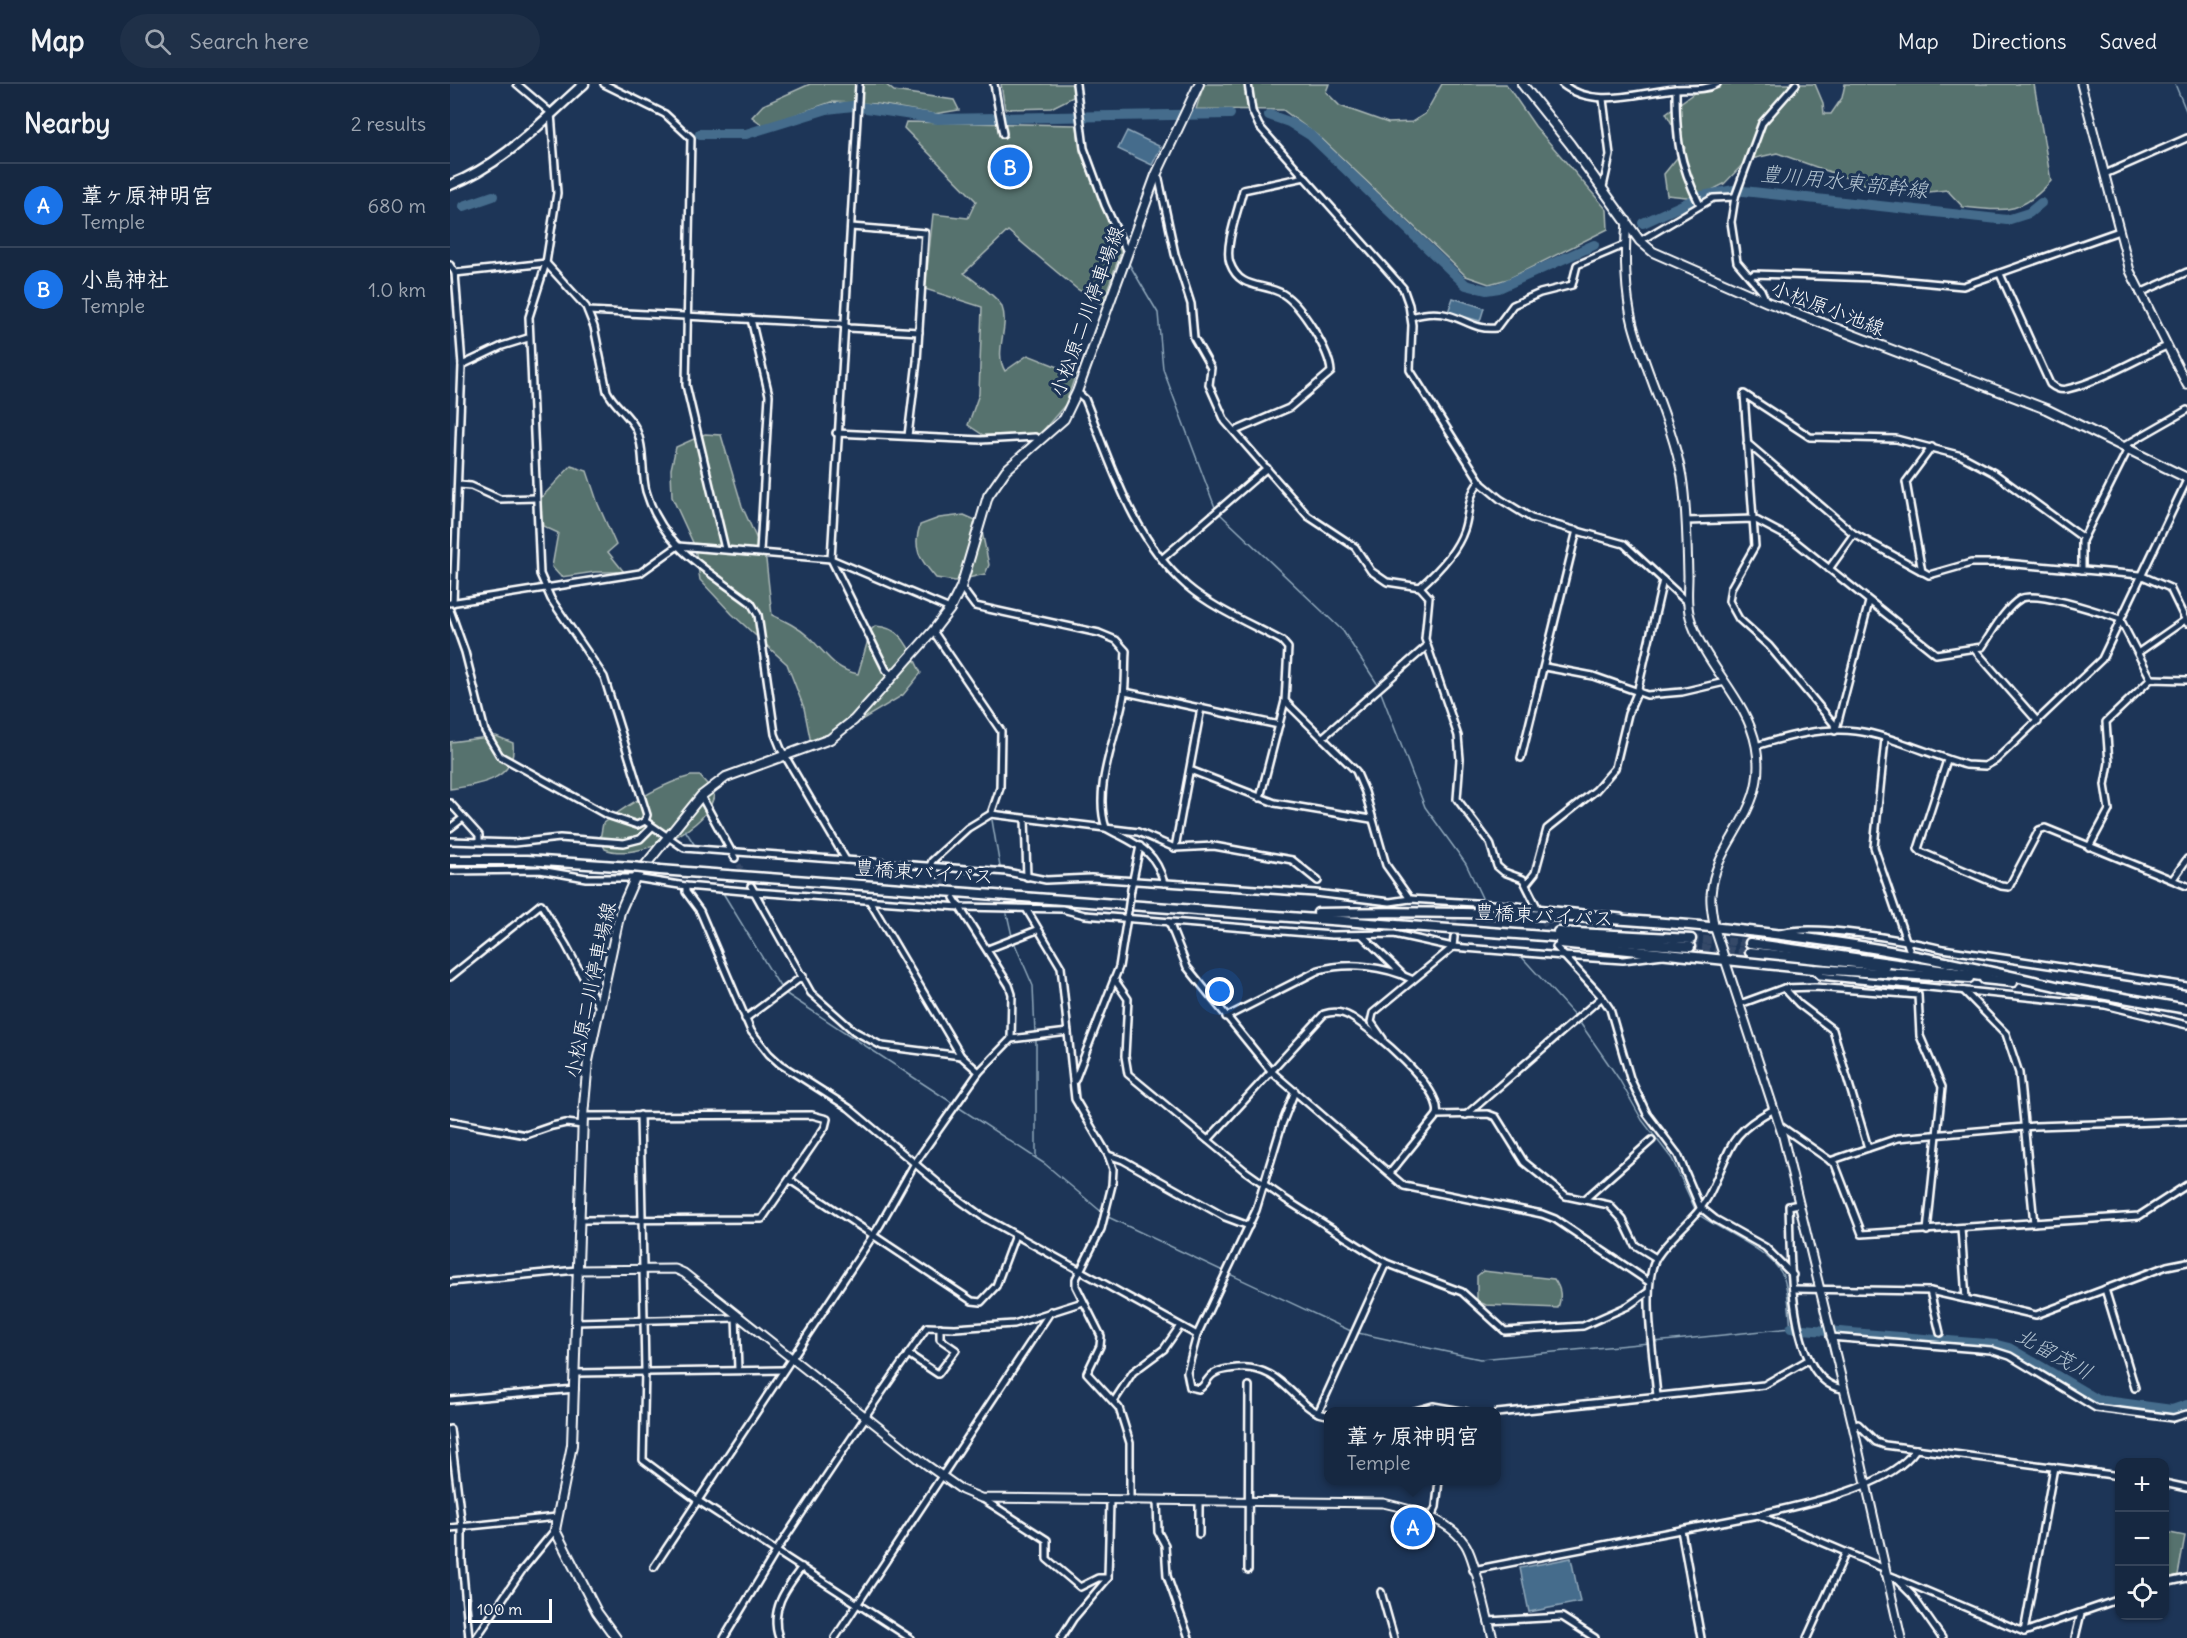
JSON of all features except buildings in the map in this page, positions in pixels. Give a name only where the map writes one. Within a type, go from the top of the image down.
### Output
[{"type":"highway","points":[[450,185],[476,175],[505,156],[584,84]]},
{"type":"highway","name":"豊橋東バイパス","points":[[450,860],[527,860],[632,867],[1488,932],[1691,943],[1396,924]]},
{"type":"highway","points":[[1266,914],[1446,912],[1714,926],[1837,942],[2070,989],[2187,1009]]},
{"type":"highway","points":[[1488,932],[1500,936],[1726,961],[2020,982]]},
{"type":"highway","points":[[1969,978],[1750,948],[1891,961],[2070,989]]},
{"type":"main road","name":"小松原二川停車場線","points":[[555,1530],[572,1445],[583,1121],[588,1061],[620,912],[635,878],[700,796],[726,777],[830,739],[854,720],[950,609],[961,587],[988,496],[1006,470],[1064,418],[1077,392],[1126,250],[1156,175],[1188,112],[1199,84]]},
{"type":"main road","name":"小松原小池線","points":[[1522,84],[1641,241],[1668,261],[1767,302],[2046,409],[2187,479]]},
{"type":"main road","points":[[555,1530],[597,1612],[616,1638]]},
{"type":"street","points":[[450,610],[465,652],[485,731],[500,756],[607,815],[637,825],[645,821],[647,815],[604,677],[545,588],[540,574],[528,338],[529,317],[546,263],[556,193],[551,113],[517,84]]},
{"type":"street","points":[[604,84],[665,114],[691,138],[686,385],[725,549]]},
{"type":"street","points":[[859,84],[846,326],[836,433],[831,559],[886,670],[892,676]]},
{"type":"street","points":[[994,84],[1003,134]]},
{"type":"street","points":[[1076,84],[1084,148],[1105,205],[1126,250]]},
{"type":"street","points":[[1248,84],[1252,111],[1259,126],[1400,284],[1406,295],[1411,317],[1410,370],[1480,481],[1500,500],[1523,514],[1624,544],[1688,603]]},
{"type":"street","points":[[1562,84],[1569,90],[1603,99],[1676,89],[1706,89],[1717,84]]},
{"type":"street","points":[[1767,302],[1737,262],[1736,244],[1730,226],[1735,197],[1762,123],[1796,84]]},
{"type":"street","points":[[2080,84],[2130,271],[2187,385]]},
{"type":"street","points":[[1676,89],[1677,141],[1684,172],[1700,205]]},
{"type":"street","points":[[1603,99],[1610,155],[1603,188]]},
{"type":"street","points":[[2105,174],[2187,138]]},
{"type":"street","points":[[1156,175],[1159,179],[1175,254],[1191,304],[1194,338],[1211,368],[1209,381],[1212,393],[1225,420],[1308,516],[1355,547],[1366,565],[1378,577],[1396,584],[1420,587],[1429,597],[1425,624],[1427,646],[1449,703],[1458,736],[1460,759],[1456,799],[1490,843],[1497,866],[1527,883],[1536,905]]},
{"type":"street","points":[[1235,431],[1288,408],[1331,372],[1318,337],[1296,305],[1277,290],[1247,284],[1240,279],[1229,261],[1229,250],[1243,190],[1305,177]]},
{"type":"street","points":[[1641,241],[1713,198],[1735,197]]},
{"type":"street","points":[[1626,221],[1624,245],[1632,322],[1673,442],[1682,476],[1690,617],[1700,642],[1742,709],[1756,746],[1759,766],[1755,797],[1722,859],[1713,883],[1711,895],[1714,926],[1779,1125],[1853,1426],[1901,1638]]},
{"type":"street","points":[[851,227],[924,232],[919,332],[908,436]]},
{"type":"street","points":[[1750,277],[1754,274],[1875,278],[1963,286],[2119,231]]},
{"type":"street","points":[[1411,317],[1425,312],[1445,313],[1484,328],[1496,328],[1513,305],[1572,285],[1577,265],[1624,245]]},
{"type":"street","points":[[454,273],[546,263]]},
{"type":"street","points":[[546,263],[588,311],[594,327],[607,391],[611,400],[636,429],[644,482],[652,509],[665,534],[751,603],[758,615],[775,734],[846,860]]},
{"type":"street","points":[[450,265],[454,273],[462,365],[459,485],[452,603],[640,573],[678,546],[831,559],[950,609]]},
{"type":"street","points":[[2140,293],[2187,272]]},
{"type":"street","points":[[2000,274],[2050,384],[2056,389],[2066,390],[2167,346]]},
{"type":"street","points":[[588,311],[689,315],[919,332]]},
{"type":"street","points":[[751,319],[769,395],[760,552]]},
{"type":"street","points":[[462,365],[502,346],[528,338]]},
{"type":"street","points":[[1077,392],[1084,399],[1137,523],[1163,558],[1193,591],[1285,644],[1288,659],[1284,684],[1285,701],[1260,798]]},
{"type":"street","points":[[1835,731],[1834,724],[1778,657],[1739,619],[1729,601],[1731,588],[1755,546],[1744,394],[1810,437],[1896,439],[1962,456],[1994,473],[2083,537]]},
{"type":"street","points":[[2082,570],[2083,537],[2126,448],[2136,437],[2187,410]]},
{"type":"street","points":[[836,433],[981,440],[1035,437],[1040,440]]},
{"type":"street","points":[[1747,442],[1854,534],[1922,572],[1933,574],[1971,563],[2082,570],[2140,575],[2170,588],[2186,621],[2139,652]]},
{"type":"street","points":[[1922,572],[1906,482],[1932,447]]},
{"type":"street","points":[[1163,558],[1267,468]]},
{"type":"street","points":[[1756,746],[1787,737],[1835,731],[1856,731],[1947,760],[1966,765],[1985,766],[2010,749],[2096,666],[2187,479]]},
{"type":"street","points":[[1420,587],[1446,560],[1463,534],[1471,491],[1480,481]]},
{"type":"street","points":[[459,485],[471,486],[507,501],[536,498]]},
{"type":"street","points":[[450,497],[458,498]]},
{"type":"street","points":[[1686,521],[1754,519],[1792,539],[1936,654],[1982,647],[2011,607],[2021,598],[2029,597],[2072,604],[2120,620],[2139,652],[2151,679]]},
{"type":"street","points":[[1521,758],[1578,530]]},
{"type":"street","points":[[1828,568],[1854,534]]},
{"type":"street","points":[[1527,883],[1535,873],[1547,829],[1596,790],[1615,768],[1628,714],[1637,693],[1663,580]]},
{"type":"street","points":[[961,587],[975,606],[984,610],[1099,633],[1116,640],[1126,651],[1125,692],[1111,744],[1102,797],[1106,828]]},
{"type":"street","points":[[1835,731],[1869,602]]},
{"type":"street","points":[[930,866],[932,861],[968,828],[991,814],[1000,788],[1001,731],[933,631]]},
{"type":"street","points":[[1322,738],[1427,646]]},
{"type":"street","points":[[1974,649],[2038,722]]},
{"type":"street","points":[[1545,667],[1593,676],[1637,693],[1682,692],[1725,682]]},
{"type":"street","points":[[2089,847],[2109,810],[2104,785],[2109,763],[2106,722],[2151,679],[2187,680]]},
{"type":"street","points":[[1125,692],[1279,725]]},
{"type":"street","points":[[1285,701],[1356,771],[1365,792],[1386,865],[1410,899]]},
{"type":"street","points":[[1175,848],[1202,708]]},
{"type":"street","points":[[1885,739],[1874,847],[1910,949]]},
{"type":"street","points":[[1947,760],[1918,849],[1922,852],[2001,886],[2009,886],[2041,828],[2187,886]]},
{"type":"street","points":[[1190,770],[1260,798],[1371,819]]},
{"type":"street","points":[[700,796],[735,858]]},
{"type":"street","points":[[450,803],[479,835],[479,841]]},
{"type":"street","points":[[991,814],[1138,832],[1175,848],[1214,846],[1292,860],[1318,881]]},
{"type":"street","points":[[450,828],[462,818]]},
{"type":"street","points":[[1024,819],[1027,877]]},
{"type":"street","points":[[645,821],[666,838],[684,848],[1008,872],[1046,880],[1091,878],[1315,894],[1390,902],[1410,899],[1456,906],[1614,915],[1635,921]]},
{"type":"street","points":[[450,841],[514,843],[560,838],[624,843],[640,838],[652,827]]},
{"type":"street","points":[[1106,828],[1151,853],[1160,865],[1164,883]]},
{"type":"street","points":[[1074,1083],[1119,968],[1132,881],[1140,846]]},
{"type":"street","points":[[2173,879],[2187,859]]},
{"type":"street","points":[[930,866],[937,874]]},
{"type":"street","points":[[450,871],[540,870],[586,878],[635,878],[686,886],[753,889],[960,907],[1062,909],[1085,915],[1126,919],[1362,935],[1394,934],[1453,946],[1563,956],[1643,960],[1664,955]]},
{"type":"street","points":[[686,886],[686,892],[700,910],[751,1031],[780,1064],[849,1108],[983,1217],[1197,1335]]},
{"type":"street","points":[[753,889],[817,1000],[870,1041],[898,1050],[961,1056]]},
{"type":"street","points":[[954,898],[1007,981],[1012,994],[1011,1039]]},
{"type":"street","points":[[869,900],[961,1056],[980,1072]]},
{"type":"street","points":[[450,977],[541,904],[599,1007]]},
{"type":"street","points":[[1027,910],[1061,967],[1078,1105],[1108,1155],[1113,1176],[1096,1239],[1080,1271],[1076,1286],[1101,1336],[1100,1346],[1087,1373],[1119,1408],[1130,1443],[1130,1501]]},
{"type":"street","points":[[1169,922],[1187,967],[1272,1072],[1404,1186],[1503,1204],[1548,1217],[1649,1282]]},
{"type":"street","points":[[988,949],[1037,930]]},
{"type":"street","points":[[1775,934],[1790,930],[1809,930],[1907,940],[1943,949],[2187,986]]},
{"type":"street","points":[[1362,935],[1403,975]]},
{"type":"street","points":[[1384,1041],[1370,1018],[1411,979],[1453,946],[1454,937]]},
{"type":"street","points":[[1556,947],[1602,997],[1610,1009],[1630,1078],[1647,1114],[1678,1155],[1698,1209],[1765,1247],[1793,1275]]},
{"type":"street","points":[[1226,1017],[1319,970],[1335,966],[1363,967],[1403,975],[1411,979]]},
{"type":"street","points":[[1813,969],[1820,976],[1916,983],[1964,991],[2105,1005],[2187,1025]]},
{"type":"street","points":[[745,1019],[803,976]]},
{"type":"street","points":[[1114,979],[1128,999],[1125,1056],[1128,1074],[1264,1184],[1386,1263],[1462,1292],[1505,1331],[1583,1326],[1628,1306],[1648,1292]]},
{"type":"street","points":[[1740,1004],[1784,988],[1815,987],[1918,995],[1920,1036],[1942,1087],[1927,1231]]},
{"type":"street","points":[[1784,988],[1799,1005],[1833,1030],[1868,1148]]},
{"type":"street","points":[[1964,991],[2006,1034],[2019,1073],[2034,1223]]},
{"type":"street","points":[[1466,1114],[1602,997]]},
{"type":"street","points":[[1208,1140],[1324,1014],[1331,1012],[1350,1016],[1384,1041],[1432,1093],[1438,1105],[1437,1115],[1390,1173]]},
{"type":"street","points":[[654,1567],[894,1204],[915,1163],[980,1072],[1011,1039],[1068,1032]]},
{"type":"street","points":[[1295,1091],[1249,1226],[1197,1335],[1187,1372],[1190,1387],[1199,1389],[1212,1374],[1218,1371],[1250,1367],[1284,1382],[1318,1413],[1324,1414]]},
{"type":"street","points":[[1657,1398],[1648,1292],[1656,1258],[1709,1196],[1731,1143],[1748,1123],[1774,1109]]},
{"type":"street","points":[[1437,1115],[1488,1114],[1496,1117],[1524,1162],[1559,1192],[1584,1200],[1601,1202],[1614,1210],[1623,1220],[1635,1245],[1656,1258]]},
{"type":"street","points":[[640,1115],[645,1370],[643,1460],[698,1500],[777,1550],[856,1606],[910,1638]]},
{"type":"street","points":[[450,1121],[526,1135],[566,1123],[640,1115],[826,1117],[825,1127],[762,1219],[580,1220]]},
{"type":"street","points":[[1830,1161],[1898,1138],[2026,1127],[2187,1121]]},
{"type":"street","points":[[1779,1125],[1835,1164],[1862,1234],[2139,1216],[2187,1185]]},
{"type":"street","points":[[1584,1200],[1652,1140]]},
{"type":"street","points":[[1108,1155],[1123,1160],[1225,1217],[1249,1226]]},
{"type":"street","points":[[789,1180],[964,1297],[981,1302],[996,1286],[1015,1235]]},
{"type":"street","points":[[1799,1204],[1789,1206],[1793,1289],[1800,1335],[1808,1360],[1825,1383],[1833,1388],[1844,1389]]},
{"type":"street","points":[[1961,1228],[1966,1299]]},
{"type":"street","points":[[1793,1289],[1930,1291],[2036,1315],[2167,1266],[2187,1262]]},
{"type":"street","points":[[1318,1413],[1386,1263]]},
{"type":"street","points":[[450,1282],[577,1270],[675,1269],[684,1273],[942,1476],[1047,1540],[1047,1559],[1080,1587],[1098,1578],[1108,1578]]},
{"type":"street","points":[[2105,1289],[2136,1388]]},
{"type":"street","points":[[1930,1291],[1940,1333]]},
{"type":"street","points":[[724,1638],[777,1550],[927,1327],[1014,1324],[1083,1302]]},
{"type":"street","points":[[835,1638],[1051,1311]]},
{"type":"street","points":[[576,1322],[736,1316]]},
{"type":"street","points":[[736,1316],[738,1369]]},
{"type":"street","points":[[1114,1401],[1132,1372],[1164,1349],[1180,1326]]},
{"type":"street","points":[[908,1354],[938,1374],[956,1350],[940,1339],[940,1327]]},
{"type":"street","points":[[1829,1333],[1991,1350],[2010,1356],[2096,1408],[2173,1418],[2187,1414]]},
{"type":"street","points":[[1501,1413],[1764,1385],[1780,1378],[1808,1360]]},
{"type":"street","points":[[576,1373],[645,1370],[783,1370]]},
{"type":"street","points":[[1248,1570],[1249,1386]]},
{"type":"street","points":[[450,1400],[575,1389]]},
{"type":"street","points":[[1853,1426],[1858,1424],[1863,1427],[1876,1442],[2115,1475]]},
{"type":"street","points":[[450,1429],[462,1527],[462,1561],[469,1638]]},
{"type":"street","points":[[1473,1570],[1758,1515],[1839,1496],[1902,1464],[1916,1449]]},
{"type":"street","points":[[2024,1632],[2054,1467]]},
{"type":"street","points":[[2169,1484],[2187,1488]]},
{"type":"street","points":[[1431,1518],[1436,1507],[1438,1485]]},
{"type":"street","points":[[981,1498],[1383,1503],[1431,1518],[1454,1532],[1466,1545],[1493,1638]]},
{"type":"street","points":[[1061,1638],[1073,1619],[1108,1578],[1110,1501]]},
{"type":"street","points":[[1157,1501],[1158,1532],[1165,1545],[1167,1576],[1175,1604],[1190,1638]]},
{"type":"street","points":[[1199,1501],[1199,1534]]},
{"type":"street","points":[[1758,1515],[2024,1632],[2115,1601]]},
{"type":"street","points":[[450,1528],[557,1517]]},
{"type":"street","points":[[476,1638],[523,1569],[555,1530]]},
{"type":"street","points":[[1680,1530],[1701,1638]]},
{"type":"street","points":[[1807,1638],[1845,1554]]},
{"type":"street","points":[[779,1638],[776,1628],[781,1595],[802,1567]]},
{"type":"street","points":[[1886,1572],[1912,1595],[1942,1638]]},
{"type":"street","points":[[2169,1582],[2187,1578]]},
{"type":"street","points":[[1381,1592],[1394,1638]]},
{"type":"street","points":[[2075,1638],[2080,1613]]},
{"type":"street","points":[[1488,1621],[1562,1617],[1595,1638]]},
{"type":"green space","points":[[810,84],[885,84],[894,91],[954,100],[959,110],[934,114],[878,104],[831,102],[764,126],[752,117],[763,105]]},
{"type":"green space","points":[[1001,84],[1071,84],[1079,94],[1051,108],[1005,109]]},
{"type":"green space","points":[[1204,84],[1329,84],[1326,92],[1340,106],[1388,123],[1412,122],[1425,114],[1442,84],[1506,84],[1535,126],[1607,210],[1608,229],[1508,279],[1489,284],[1466,276],[1322,139],[1283,110],[1196,109]]},
{"type":"green space","points":[[1707,84],[1815,84],[1823,103],[1824,114],[1831,114],[1842,98],[1845,84],[2034,84],[2051,181],[2030,200],[2012,208],[1963,207],[1947,190],[1910,194],[1875,188],[1777,153],[1747,160],[1724,184],[1696,198],[1667,195],[1664,174],[1685,148],[1666,113]]},
{"type":"green space","points":[[906,122],[1077,125],[1080,151],[1121,252],[1102,304],[1077,289],[1008,231],[964,273],[991,294],[1002,307],[1004,323],[1001,356],[1005,371],[1028,355],[1076,374],[1065,405],[1040,434],[983,435],[968,425],[979,394],[982,307],[925,289],[933,214],[968,218],[976,201],[904,128]]},
{"type":"green space","points":[[705,434],[721,435],[742,506],[766,560],[772,615],[805,633],[836,665],[858,674],[871,630],[875,626],[885,627],[899,635],[904,641],[921,673],[903,695],[853,725],[835,741],[811,743],[804,708],[787,664],[732,614],[700,580],[695,547],[672,497],[671,469],[676,447]]},
{"type":"green space","points":[[571,466],[587,471],[616,545],[608,552],[624,572],[595,572],[561,577],[552,567],[558,533],[543,526],[540,499]]},
{"type":"green space","points":[[964,515],[980,522],[989,565],[985,574],[955,581],[936,578],[917,548],[920,525],[939,518]]},
{"type":"green space","points":[[496,736],[513,743],[513,756],[509,766],[493,779],[483,783],[450,789],[450,742]]},
{"type":"green space","points":[[691,776],[700,776],[714,792],[711,805],[701,818],[671,839],[653,846],[619,852],[605,849],[600,839],[603,823],[645,795]]},
{"type":"green space","points":[[1483,1271],[1554,1279],[1560,1293],[1558,1308],[1486,1305],[1477,1301],[1477,1276]]},
{"type":"green space","points":[[2169,1533],[2185,1536],[2178,1575],[2169,1578]]},
{"type":"water","points":[[1127,131],[1161,147],[1152,165],[1118,149]]},
{"type":"water","points":[[1453,298],[1484,308],[1480,321],[1448,312]]},
{"type":"water","points":[[1571,1558],[1580,1602],[1529,1612],[1520,1568]]},
{"type":"waterway","points":[[2175,84],[2187,113]]},
{"type":"waterway","name":"豊川用水東部幹線","points":[[700,134],[746,134],[827,109],[853,106],[938,119],[1230,114]]},
{"type":"waterway","name":"豊川用水東部幹線","points":[[1269,115],[1289,122],[1310,135],[1466,285],[1486,290],[1499,288],[1594,245]]},
{"type":"waterway","name":"豊川用水東部幹線","points":[[1643,223],[1702,196],[1734,190],[2007,220],[2029,213],[2041,203]]},
{"type":"waterway","name":"豊川用水東部幹線","points":[[464,206],[493,196]]},
{"type":"waterway","points":[[1128,262],[1158,313],[1163,369],[1216,510]]},
{"type":"waterway","points":[[1219,513],[1343,631],[1378,685]]},
{"type":"waterway","points":[[1380,690],[1425,807],[1466,864],[1484,902]]},
{"type":"waterway","points":[[992,820],[1000,867]]},
{"type":"waterway","points":[[685,830],[694,844]]},
{"type":"waterway","points":[[723,893],[782,990]]},
{"type":"waterway","points":[[1007,914],[1012,936]]},
{"type":"waterway","points":[[1014,942],[1033,986],[1035,1033]]},
{"type":"waterway","points":[[1520,955],[1576,1017],[1619,1079],[1642,1120],[1672,1159],[1696,1211]]},
{"type":"waterway","points":[[785,993],[954,1104]]},
{"type":"waterway","points":[[1036,1039],[1036,1157]]},
{"type":"waterway","points":[[958,1107],[1045,1164],[1104,1214]]},
{"type":"waterway","points":[[1654,1342],[1791,1328],[1786,1288],[1783,1276],[1777,1267],[1757,1250],[1699,1215]]},
{"type":"waterway","points":[[1108,1217],[1353,1332]]},
{"type":"waterway","name":"北留茂川","points":[[1791,1328],[1997,1345],[2009,1348],[2098,1400],[2172,1410],[2187,1405]]},
{"type":"waterway","points":[[1358,1333],[1480,1359],[1649,1343]]},
{"type":"tunnel","points":[[735,858],[751,886]]},
{"type":"tunnel","points":[[937,874],[949,892]]},
{"type":"tunnel","points":[[1454,931],[1456,909]]},
{"type":"tunnel","points":[[1540,915],[1556,947]]},
{"type":"tunnel","points":[[1691,939],[1750,943]]},
{"type":"tunnel","points":[[1690,947],[1750,952]]},
{"type":"place","name":"小島神社","points":[[1010,167]]},
{"type":"place","name":"葦ヶ原神明宮","points":[[1413,1527]]}]
